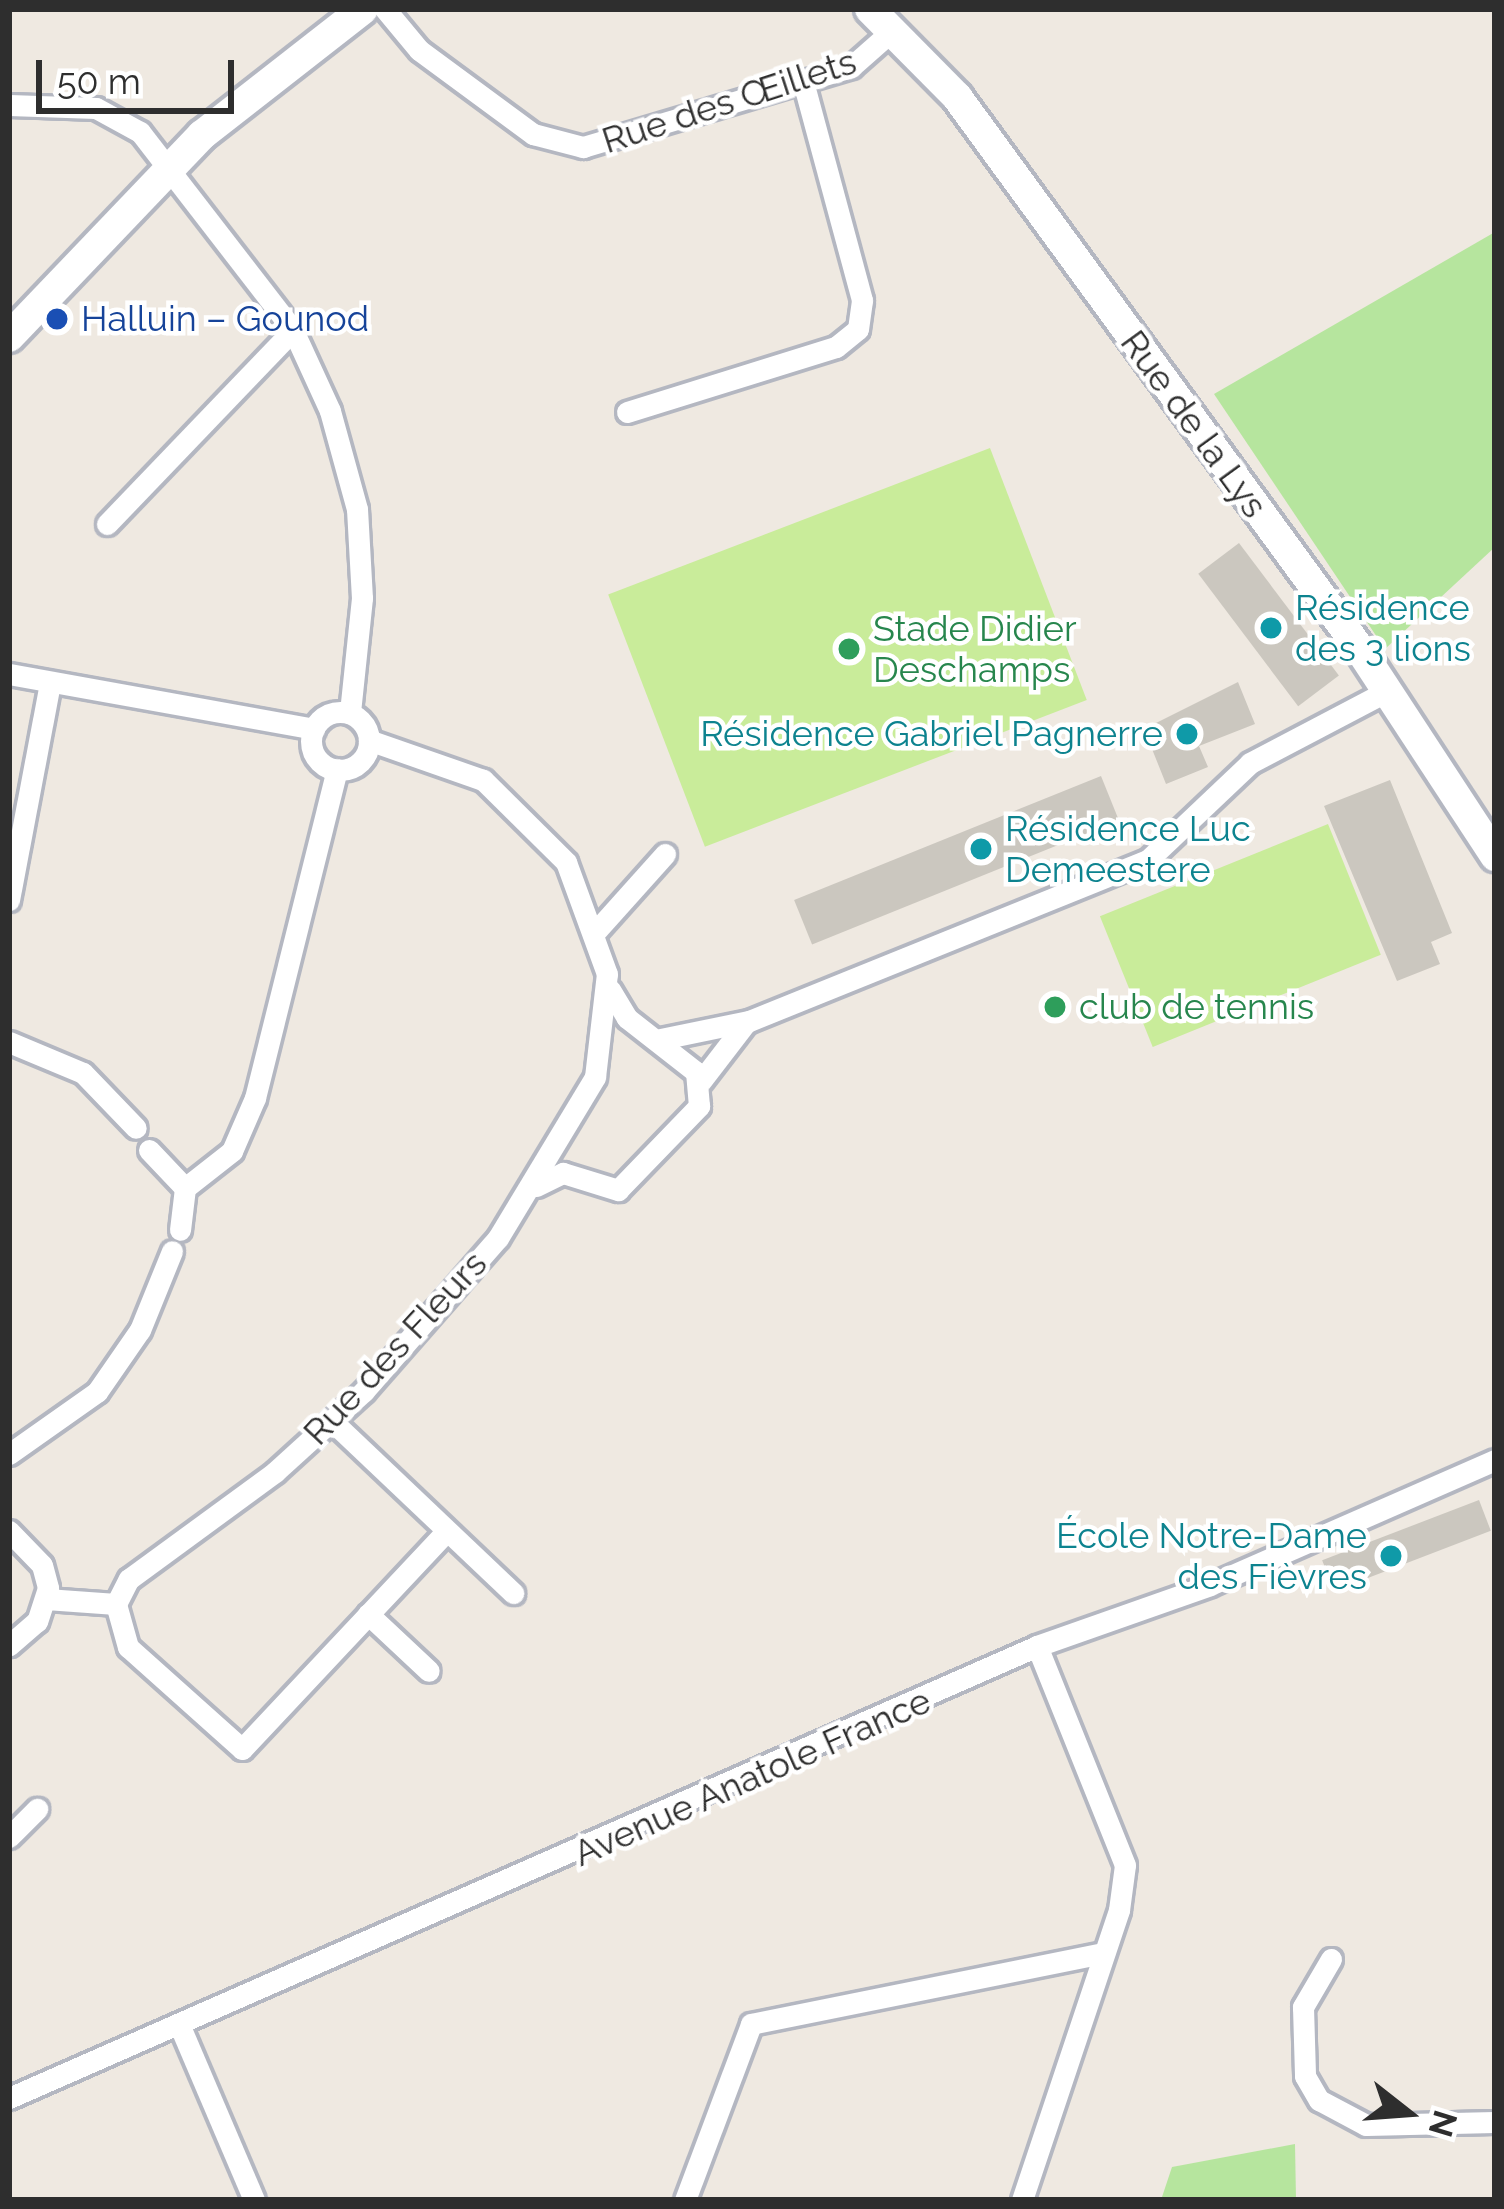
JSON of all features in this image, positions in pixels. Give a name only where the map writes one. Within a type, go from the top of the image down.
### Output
[{"type":"main road","points":[[9,337],[171,165],[363,9]]},
{"type":"main road","name":"Rue de la Lys","points":[[882,19],[945,81],[1389,690],[1495,856]]},
{"type":"street","name":"Rue des Œillets","points":[[385,9],[419,50],[533,134],[565,146],[609,143],[866,61],[882,19]]},
{"type":"street","points":[[627,412],[836,347],[858,328],[862,300],[803,82]]},
{"type":"street","points":[[9,105],[108,112],[171,165],[293,329],[330,411],[357,509],[362,598],[350,713],[369,740],[356,765],[337,769],[315,755],[314,729],[325,716],[350,713]]},
{"type":"street","points":[[107,524],[293,329]]},
{"type":"street","points":[[9,674],[314,729]]},
{"type":"street","points":[[10,890],[50,683]]},
{"type":"street","points":[[602,1053],[617,1036],[656,1037],[749,1022],[1149,859],[1250,763],[1389,690]]},
{"type":"street","name":"Rue des Fleurs","points":[[116,1604],[129,1579],[332,1421],[450,1298],[531,1191],[568,1130],[602,1053],[607,974],[597,930],[566,862],[523,810],[459,770],[369,740]]},
{"type":"street","points":[[9,1454],[97,1392],[140,1330],[176,1240],[185,1188],[232,1150],[255,1098],[337,769]]},
{"type":"street","points":[[597,930],[665,854]]},
{"type":"street","points":[[607,974],[621,1011],[656,1037],[701,1082]]},
{"type":"street","points":[[531,1191],[558,1173],[609,1191],[632,1182],[690,1121],[711,1058],[749,1022]]},
{"type":"street","points":[[9,1042],[82,1073],[136,1128]]},
{"type":"street","points":[[568,1130],[565,1153],[588,1184]]},
{"type":"street","points":[[149,1150],[185,1188]]},
{"type":"street","points":[[332,1421],[513,1593]]},
{"type":"street","name":"Avenue Anatole France","points":[[9,2098],[1037,1646],[1210,1585],[1495,1460]]},
{"type":"street","points":[[46,1599],[116,1604],[128,1647],[242,1749],[447,1531]]},
{"type":"street","points":[[9,1532],[42,1565],[46,1599],[9,1645]]},
{"type":"street","points":[[368,1614],[429,1671]]},
{"type":"street","points":[[1022,2200],[1124,1888],[1122,1846],[1037,1646]]},
{"type":"street","points":[[9,1837],[37,1809]]},
{"type":"street","points":[[685,2200],[752,2024],[1104,1953]]},
{"type":"street","points":[[1331,1959],[1303,2007],[1305,2076],[1319,2100],[1366,2125],[1495,2122]]},
{"type":"street","points":[[179,2024],[254,2200]]},
{"type":"green space","points":[[1495,232],[1495,547],[1385,649],[1214,394]]},
{"type":"green space","name":"Stade Didier Deschamps","points":[[990,448],[1087,700],[705,847],[608,595]]},
{"type":"green space","points":[[1328,824],[1381,955],[1153,1047],[1100,916]]},
{"type":"green space","points":[[1295,2144],[1296,2200],[1161,2200],[1172,2167]]},
{"type":"building","name":"Résidence des 3 lions","points":[[1239,543],[1339,676],[1298,706],[1198,574]]},
{"type":"building","name":"Résidence Gabriel Pagnerre","points":[[1238,682],[1255,724],[1199,746],[1208,767],[1166,784],[1144,729]]},
{"type":"building","name":"Résidence Luc Demeestere","points":[[1101,776],[1119,821],[812,944],[794,900]]},
{"type":"building","points":[[1390,780],[1452,933],[1431,942],[1440,964],[1397,981],[1324,806]]},
{"type":"building","name":"École Notre-Dame des Fièvres","points":[[1479,1500],[1491,1531],[1334,1591],[1322,1560]]},
{"type":"place","name":"Halluin – Gounod","points":[[57,319]]},
{"type":"place","name":"Résidence des 3 lions","points":[[1271,628]]},
{"type":"place","name":"Stade Didier Deschamps","points":[[849,649]]},
{"type":"place","name":"Résidence Gabriel Pagnerre","points":[[1187,734]]},
{"type":"place","name":"Résidence Luc Demeestere","points":[[981,849]]},
{"type":"place","name":"club de tennis","points":[[1055,1007]]},
{"type":"place","name":"École Notre-Dame des Fièvres","points":[[1391,1556]]}]
